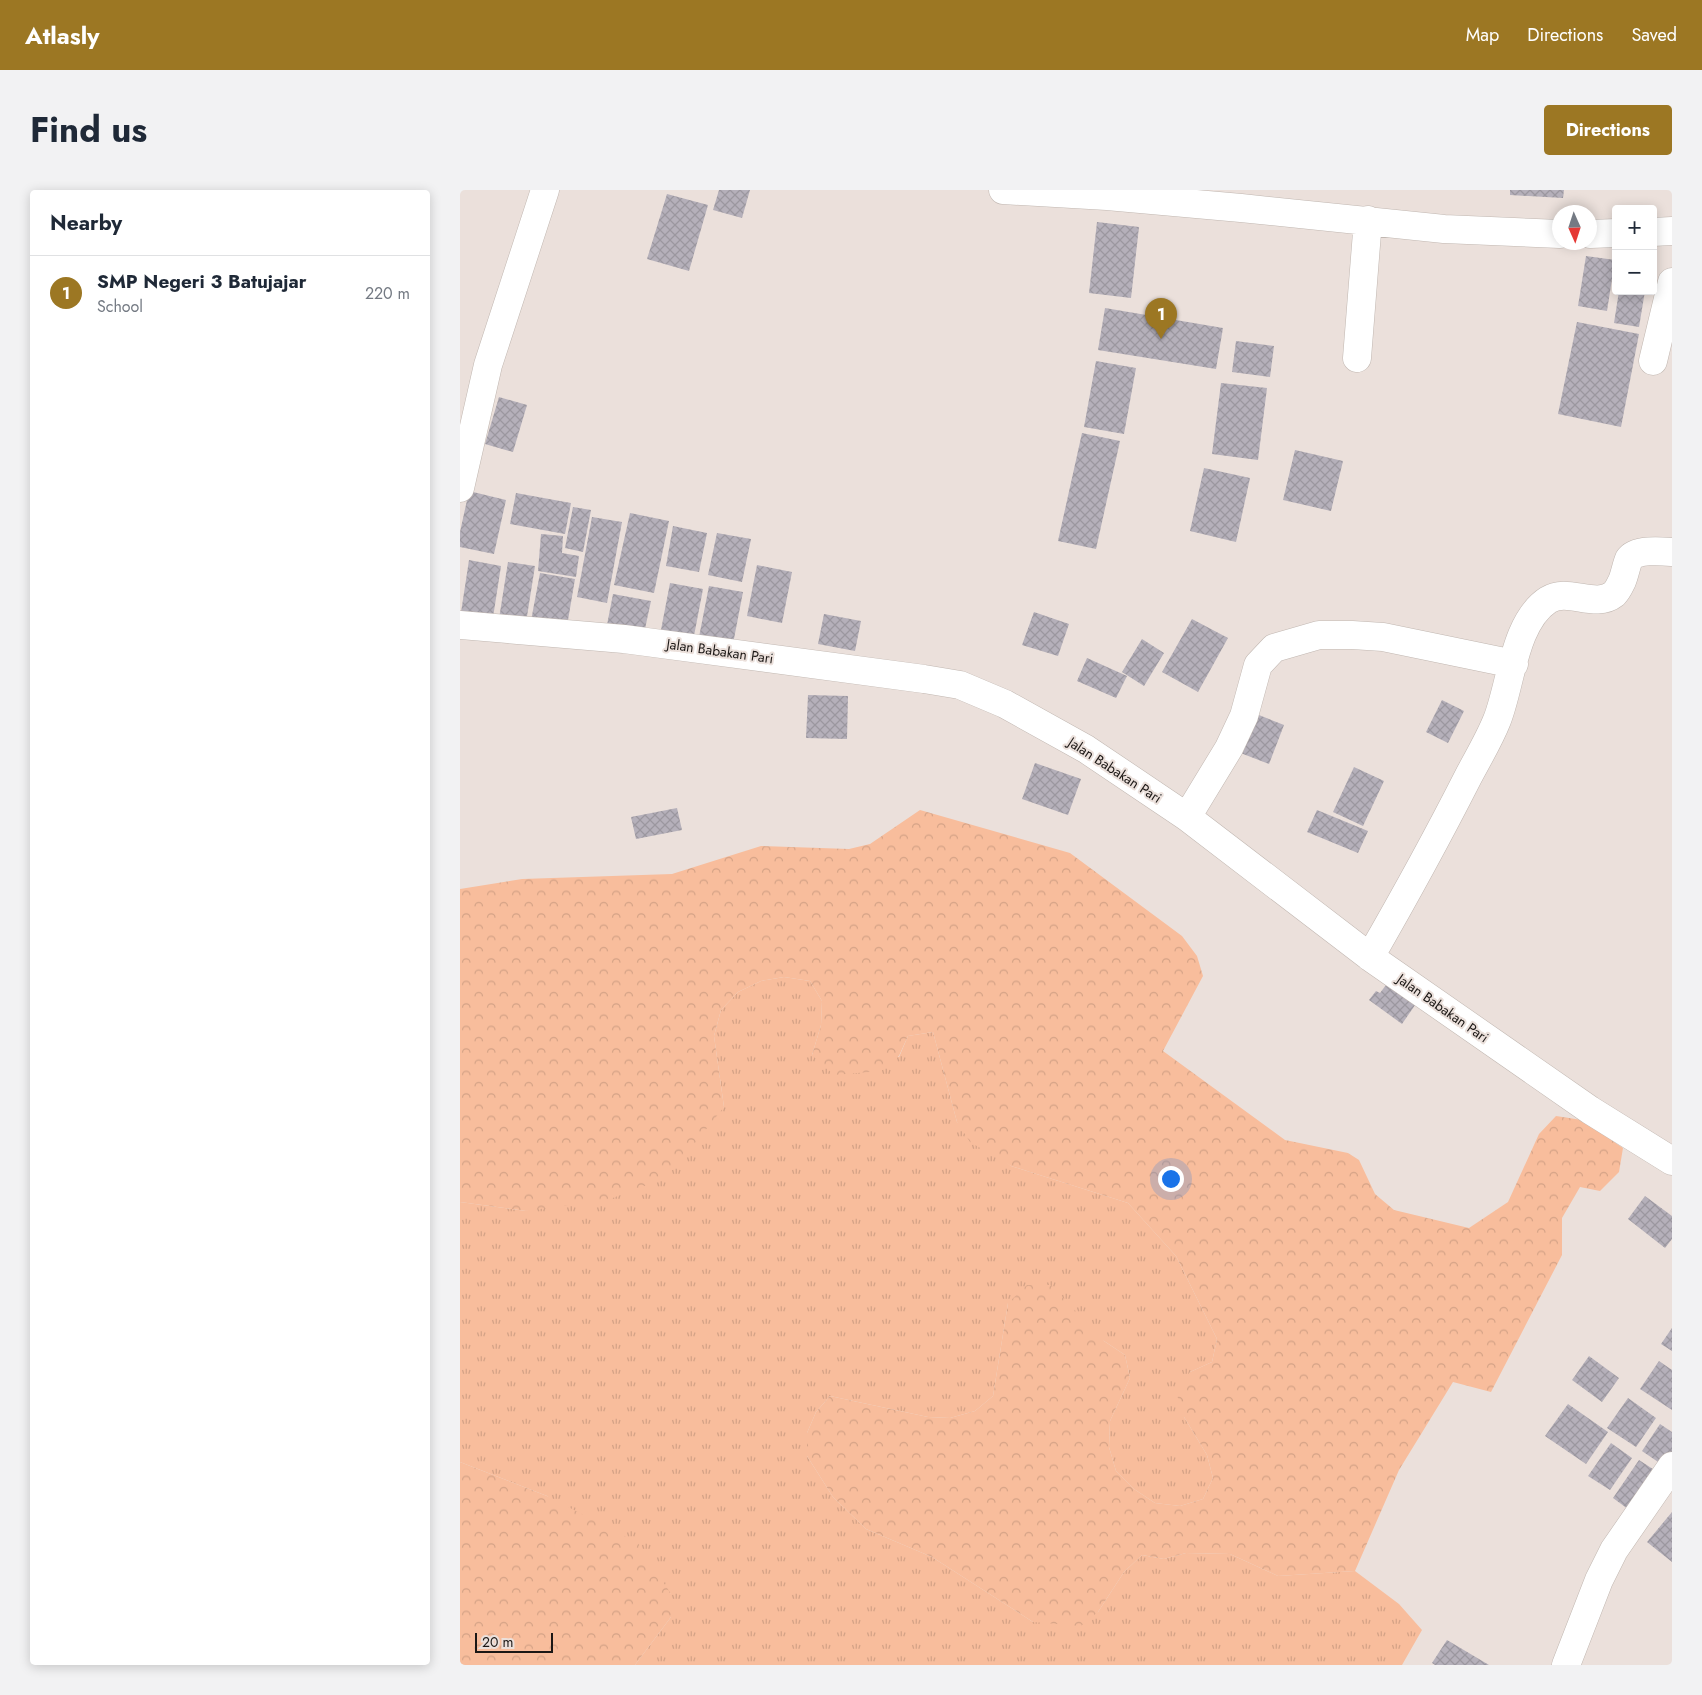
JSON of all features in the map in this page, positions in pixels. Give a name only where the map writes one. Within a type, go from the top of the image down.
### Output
[{"type":"street","points":[[460,488],[488,365],[545,190]]},
{"type":"street","points":[[1014,190],[1242,199],[1368,220],[1444,229],[1552,234]]},
{"type":"street","points":[[1358,358],[1368,220]]},
{"type":"street","points":[[1657,232],[1672,231]]},
{"type":"street","points":[[1597,234],[1612,234]]},
{"type":"street","points":[[1653,361],[1672,282]]},
{"type":"street","points":[[1370,957],[1441,831],[1497,720],[1522,635],[1528,621],[1549,599],[1571,596],[1606,599],[1615,593],[1626,572],[1628,560],[1632,556],[1656,551],[1672,552]]},
{"type":"street","name":"Jalan Babakan Pari","points":[[460,625],[643,641],[960,685],[1005,704],[1086,749],[1187,817],[1370,957],[1590,1110],[1672,1161]]},
{"type":"street","points":[[1187,817],[1229,748],[1244,716],[1258,665],[1274,648],[1319,635],[1352,634],[1383,637],[1514,664]]},
{"type":"street","points":[[1566,1665],[1599,1580],[1614,1550],[1672,1466]]},
{"type":"green space","points":[[920,810],[1070,853],[1182,936],[1197,956],[1203,976],[1163,1051],[1285,1140],[1348,1153],[1359,1160],[1375,1194],[1394,1210],[1469,1228],[1508,1202],[1539,1134],[1556,1116],[1582,1120],[1623,1148],[1619,1172],[1600,1191],[1580,1187],[1562,1218],[1562,1255],[1491,1392],[1453,1382],[1399,1470],[1355,1571],[1278,1576],[1230,1554],[1186,1553],[1164,1559],[1142,1555],[1124,1572],[1098,1612],[1081,1626],[1033,1622],[932,1557],[866,1529],[833,1497],[807,1456],[807,1433],[816,1412],[830,1396],[928,1417],[950,1418],[975,1411],[993,1396],[1008,1303],[1027,1285],[1051,1285],[1104,1341],[1125,1355],[1130,1378],[1110,1421],[1109,1447],[1116,1471],[1134,1489],[1155,1503],[1180,1506],[1203,1499],[1213,1478],[1207,1455],[1184,1417],[1177,1395],[1190,1372],[1212,1362],[1217,1339],[1176,1256],[1128,1203],[1011,1166],[970,1142],[957,1122],[933,1032],[908,1036],[899,1056],[881,1071],[834,1075],[812,1055],[821,1025],[822,1001],[810,981],[784,977],[761,981],[738,992],[721,1010],[714,1036],[724,1107],[675,1168],[655,1182],[610,1199],[526,1211],[460,1202],[460,889],[522,879],[672,874],[761,846],[849,849],[870,844]]},
{"type":"green space","points":[[784,977],[810,981],[822,1001],[821,1025],[812,1055],[899,1057],[908,1036],[933,1032],[957,1122],[1011,1166],[1128,1203],[1176,1256],[1217,1339],[1212,1362],[1190,1372],[1184,1417],[1207,1455],[1213,1478],[1203,1499],[1180,1506],[1155,1503],[1134,1489],[1116,1471],[1109,1447],[1110,1421],[1130,1378],[1125,1355],[1104,1341],[1008,1303],[993,1396],[975,1411],[950,1418],[928,1417],[830,1396],[816,1412],[807,1433],[807,1456],[833,1497],[866,1529],[932,1557],[1033,1622],[1098,1612],[1124,1572],[1142,1555],[1164,1559],[1186,1553],[1230,1554],[1278,1576],[1355,1571],[1399,1604],[1422,1630],[1402,1665],[635,1665],[671,1617],[671,1594],[547,1496],[460,1462],[460,1202],[526,1211],[724,1107],[714,1036],[721,1010],[738,992],[761,981]]},
{"type":"green space","points":[[460,1462],[547,1496],[638,1543],[671,1594],[671,1617],[635,1665],[460,1665]]},
{"type":"building","points":[[719,190],[750,190],[742,218],[713,210]]},
{"type":"building","points":[[1510,190],[1564,190],[1563,198],[1510,195]]},
{"type":"building","points":[[667,194],[708,205],[689,271],[647,259]]},
{"type":"building","points":[[1097,222],[1139,227],[1131,298],[1089,293]]},
{"type":"building","points":[[1586,256],[1612,260],[1612,279],[1607,311],[1578,306]]},
{"type":"building","points":[[1618,295],[1644,295],[1639,327],[1614,323]]},
{"type":"building","points":[[1105,308],[1223,328],[1216,369],[1098,350]]},
{"type":"building","points":[[1577,322],[1639,334],[1621,427],[1558,414]]},
{"type":"building","points":[[1236,341],[1274,346],[1270,377],[1232,372]]},
{"type":"building","points":[[1096,361],[1136,368],[1124,434],[1084,427]]},
{"type":"building","points":[[1221,383],[1267,388],[1258,460],[1212,454]]},
{"type":"building","points":[[499,397],[527,405],[513,452],[485,444]]},
{"type":"building","points":[[1082,433],[1120,441],[1096,549],[1058,541]]},
{"type":"building","points":[[1295,450],[1343,461],[1331,511],[1283,500]]},
{"type":"building","points":[[1204,468],[1250,478],[1236,542],[1190,531]]},
{"type":"building","points":[[469,491],[506,500],[494,554],[460,547],[460,532]]},
{"type":"building","points":[[516,493],[571,503],[565,534],[510,524]]},
{"type":"building","points":[[573,507],[591,510],[583,552],[565,548]]},
{"type":"building","points":[[630,513],[669,521],[654,593],[614,585]]},
{"type":"building","points":[[592,517],[622,522],[607,603],[577,597]]},
{"type":"building","points":[[673,526],[707,533],[699,572],[666,566]]},
{"type":"building","points":[[717,533],[751,539],[742,582],[708,575]]},
{"type":"building","points":[[541,534],[563,536],[562,553],[579,556],[576,577],[538,571]]},
{"type":"building","points":[[469,560],[501,566],[492,624],[460,619]]},
{"type":"building","points":[[508,562],[535,566],[525,629],[498,625]]},
{"type":"building","points":[[757,565],[792,572],[782,623],[747,616]]},
{"type":"building","points":[[540,573],[575,579],[566,632],[530,626]]},
{"type":"building","points":[[670,583],[703,589],[693,641],[660,635]]},
{"type":"building","points":[[709,586],[743,592],[733,644],[699,637]]},
{"type":"building","points":[[613,594],[651,601],[643,638],[606,630]]},
{"type":"building","points":[[1034,612],[1069,624],[1058,656],[1022,645]]},
{"type":"building","points":[[824,614],[861,621],[855,651],[818,644]]},
{"type":"building","points":[[1192,619],[1228,638],[1198,692],[1162,672]]},
{"type":"building","points":[[1142,639],[1164,653],[1144,686],[1122,672]]},
{"type":"building","points":[[1087,658],[1127,676],[1116,698],[1077,681]]},
{"type":"building","points":[[808,695],[848,696],[847,739],[806,738]]},
{"type":"building","points":[[1442,700],[1464,711],[1448,743],[1426,732]]},
{"type":"building","points":[[1254,713],[1284,725],[1269,764],[1238,752]]},
{"type":"building","points":[[1035,763],[1081,779],[1068,815],[1022,799]]},
{"type":"building","points":[[1354,767],[1384,781],[1363,826],[1333,812]]},
{"type":"building","points":[[677,808],[682,830],[636,839],[631,817]]},
{"type":"building","points":[[1317,810],[1368,831],[1358,853],[1307,832]]},
{"type":"building","points":[[1392,977],[1420,998],[1402,1024],[1369,1000],[1376,991],[1380,993]]},
{"type":"building","points":[[1645,1196],[1672,1216],[1672,1239],[1665,1248],[1628,1219]]},
{"type":"building","points":[[1672,1328],[1672,1351],[1661,1344]]},
{"type":"building","points":[[1589,1356],[1619,1378],[1602,1402],[1572,1380]]},
{"type":"building","points":[[1659,1361],[1672,1370],[1672,1410],[1640,1389]]},
{"type":"building","points":[[1628,1398],[1656,1418],[1636,1447],[1607,1428]]},
{"type":"building","points":[[1568,1404],[1608,1432],[1586,1464],[1545,1436]]},
{"type":"building","points":[[1660,1424],[1672,1432],[1672,1454],[1664,1466],[1642,1451]]},
{"type":"building","points":[[1611,1443],[1632,1458],[1610,1490],[1588,1476]]},
{"type":"building","points":[[1639,1460],[1659,1473],[1632,1512],[1613,1498]]},
{"type":"building","points":[[1672,1512],[1672,1562],[1647,1542]]},
{"type":"building","points":[[1447,1640],[1489,1665],[1435,1665],[1432,1663]]},
{"type":"place","name":"SMP Negeri 3 Batujajar","points":[[1161,339]]}]
